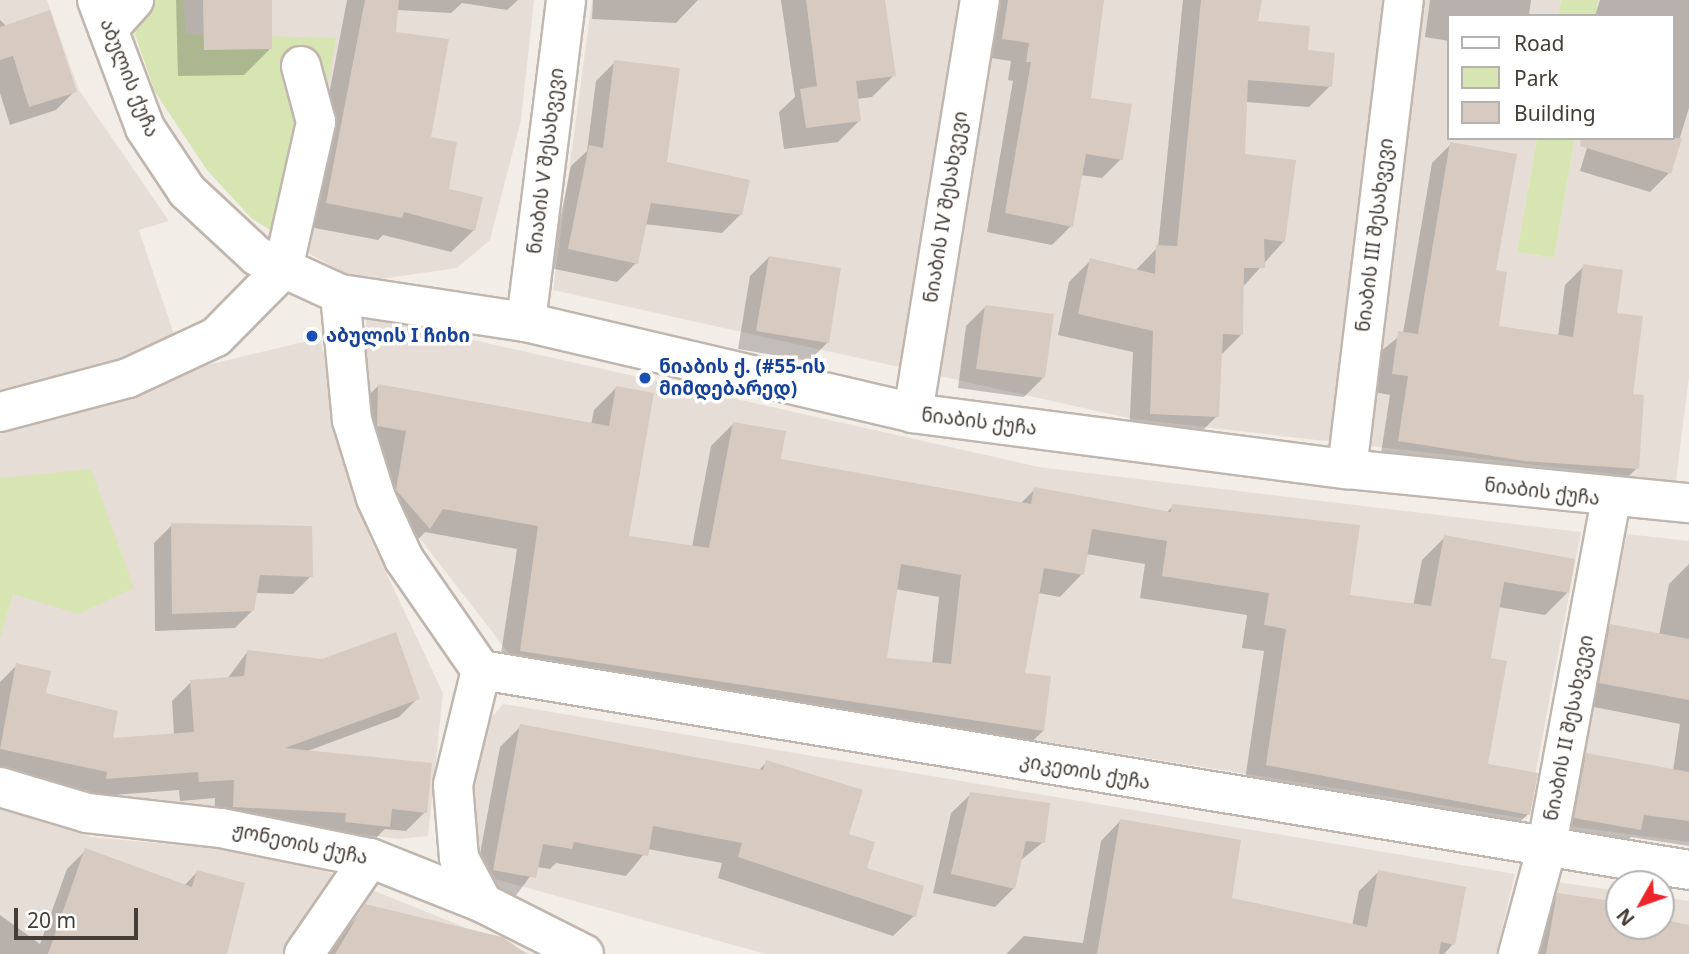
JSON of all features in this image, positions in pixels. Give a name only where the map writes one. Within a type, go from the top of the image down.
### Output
[{"type":"street","points":[[103,14],[134,0]]},
{"type":"street","name":"ნიაბის V შესახვევი","points":[[526,322],[566,0]]},
{"type":"street","name":"ნიაბის IV შესახვევი","points":[[913,413],[980,0]]},
{"type":"street","name":"ნიაბის III შესახვევი","points":[[1347,469],[1404,0]]},
{"type":"street","name":"აბულის ქუჩა","points":[[103,14],[145,128],[187,191],[257,256],[283,269]]},
{"type":"street","points":[[0,412],[128,378],[216,337],[283,269],[316,122],[301,66]]},
{"type":"street","name":"ნიაბის ქუჩა","points":[[283,269],[340,294],[526,322],[913,413],[1611,500],[1689,503]]},
{"type":"street","points":[[340,294],[352,419],[376,498],[404,559],[481,670],[453,785],[459,858],[483,903]]},
{"type":"street","name":"ნიაბის II შესახვევი","points":[[1518,954],[1546,850],[1611,500]]},
{"type":"street","name":"კიკეთის ქუჩა","points":[[481,670],[1546,850],[1689,870]]},
{"type":"street","name":"ჟონეთის ქუჩა","points":[[0,787],[87,813],[221,828],[370,858],[483,903],[584,954]]},
{"type":"street","points":[[304,954],[370,858]]},
{"type":"shaded area","points":[[0,0],[47,0],[79,90],[169,221],[139,230],[186,370],[320,338],[367,532],[443,693],[428,836],[399,839],[91,799],[0,766]]},
{"type":"shaded area","points":[[184,0],[534,0],[521,120],[490,240],[457,268],[360,282],[299,248],[184,34]]},
{"type":"shaded area","points":[[592,0],[1561,0],[1558,14],[1448,14],[1448,140],[1537,140],[1517,252],[1554,258],[1575,140],[1675,140],[1675,14],[1596,14],[1598,0],[1689,0],[1689,377],[1676,481],[1133,419],[553,290]]},
{"type":"shaded area","points":[[366,316],[1039,467],[1581,532],[1527,819],[511,656],[407,522],[381,476],[368,401]]},
{"type":"shaded area","points":[[1627,534],[1689,541],[1689,842],[1567,826]]},
{"type":"shaded area","points":[[503,704],[1515,874],[1496,954],[766,954],[495,879],[472,834],[471,774],[484,726]]},
{"type":"shaded area","points":[[0,809],[91,837],[285,855],[531,954],[0,954]]},
{"type":"shaded area","points":[[1557,882],[1605,889],[1605,940],[1675,940],[1675,899],[1689,901],[1689,954],[1539,954]]},
{"type":"green space","points":[[123,0],[184,0],[185,34],[336,38],[299,248],[251,218],[207,170],[155,92]]},
{"type":"green space","points":[[1561,0],[1598,0],[1596,14],[1558,14]]},
{"type":"green space","points":[[1537,140],[1575,140],[1554,258],[1517,252]]},
{"type":"green space","points":[[91,469],[134,588],[78,614],[13,594],[0,639],[0,478]]},
{"type":"building","points":[[203,0],[272,0],[272,49],[204,50]]},
{"type":"building","points":[[365,0],[399,0],[396,32],[449,39],[431,137],[457,142],[449,189],[483,197],[475,231],[404,212],[402,218],[326,203]]},
{"type":"building","points":[[806,0],[885,0],[896,76],[856,81],[861,121],[806,128],[800,89],[817,86]]},
{"type":"building","points":[[1008,0],[1104,0],[1091,98],[1132,104],[1123,160],[1086,154],[1073,227],[1005,213],[1031,62],[1026,62],[1029,43],[1002,39]]},
{"type":"building","points":[[1201,0],[1262,0],[1258,21],[1310,26],[1308,50],[1335,53],[1332,87],[1248,80],[1245,154],[1296,160],[1285,242],[1264,239],[1265,268],[1244,268],[1243,335],[1223,334],[1219,417],[1150,414],[1153,331],[1078,314],[1090,258],[1155,274],[1156,245],[1177,246]]},
{"type":"building","points":[[50,10],[77,92],[29,107],[13,56],[0,60],[0,27]]},
{"type":"building","points":[[614,60],[680,68],[667,162],[750,180],[742,215],[651,203],[638,264],[568,249],[589,145],[603,148]]},
{"type":"building","points":[[1682,138],[1671,174],[1580,146],[1581,140]]},
{"type":"building","points":[[1450,142],[1517,154],[1496,270],[1507,272],[1499,326],[1573,337],[1583,264],[1623,270],[1617,313],[1643,316],[1633,394],[1644,395],[1639,469],[1524,461],[1398,441],[1408,376],[1392,374],[1398,331],[1418,334]]},
{"type":"building","points":[[769,256],[841,268],[829,343],[756,331]]},
{"type":"building","points":[[985,305],[1054,314],[1045,378],[976,369]]},
{"type":"building","points":[[378,384],[609,426],[616,386],[654,393],[629,536],[709,548],[733,422],[786,431],[781,459],[1031,504],[1034,487],[1171,512],[1172,504],[1360,525],[1350,595],[1431,606],[1444,535],[1575,559],[1569,593],[1504,582],[1491,658],[1507,661],[1488,764],[1538,773],[1530,815],[1266,765],[1286,629],[1264,625],[1269,593],[1162,576],[1167,541],[1092,529],[1084,575],[1044,568],[1025,673],[1051,676],[1044,731],[520,651],[538,526],[443,509],[430,529],[396,490],[406,431],[377,426]],"holes":[[[901,564],[961,575],[951,664],[887,658]]]},
{"type":"building","points":[[171,523],[312,526],[313,577],[260,575],[254,611],[172,614]]},
{"type":"building","points":[[1610,624],[1689,639],[1689,700],[1599,683]]},
{"type":"building","points":[[396,632],[420,699],[285,748],[432,763],[427,813],[392,809],[390,827],[345,822],[346,813],[233,807],[234,780],[199,782],[198,772],[106,779],[107,772],[0,749],[16,663],[51,671],[46,693],[118,711],[113,738],[194,732],[190,680],[244,676],[247,650],[322,659]]},
{"type":"building","points":[[520,724],[763,770],[766,760],[863,790],[849,834],[875,842],[867,868],[924,886],[916,917],[738,857],[742,843],[653,826],[648,856],[574,842],[572,849],[543,844],[536,878],[493,870]]},
{"type":"building","points":[[1586,753],[1689,772],[1689,821],[1644,815],[1641,830],[1574,818]]},
{"type":"building","points":[[970,792],[1050,803],[1045,843],[1026,841],[1015,889],[951,874]]},
{"type":"building","points":[[1120,819],[1241,840],[1232,898],[1367,927],[1378,870],[1466,887],[1455,945],[1441,942],[1439,954],[1097,954]]},
{"type":"building","points":[[85,848],[192,887],[197,870],[245,883],[227,954],[48,954]]},
{"type":"building","points":[[1557,893],[1605,900],[1605,940],[1675,940],[1675,922],[1689,925],[1689,954],[1546,954]]},
{"type":"building","points":[[365,904],[502,937],[527,954],[335,954]]},
{"type":"place","name":"აბულის I ჩიხი","points":[[312,336]]},
{"type":"place","name":"ნიაბის ქ. (#55-ის მიმდებარედ)","points":[[645,378]]}]
